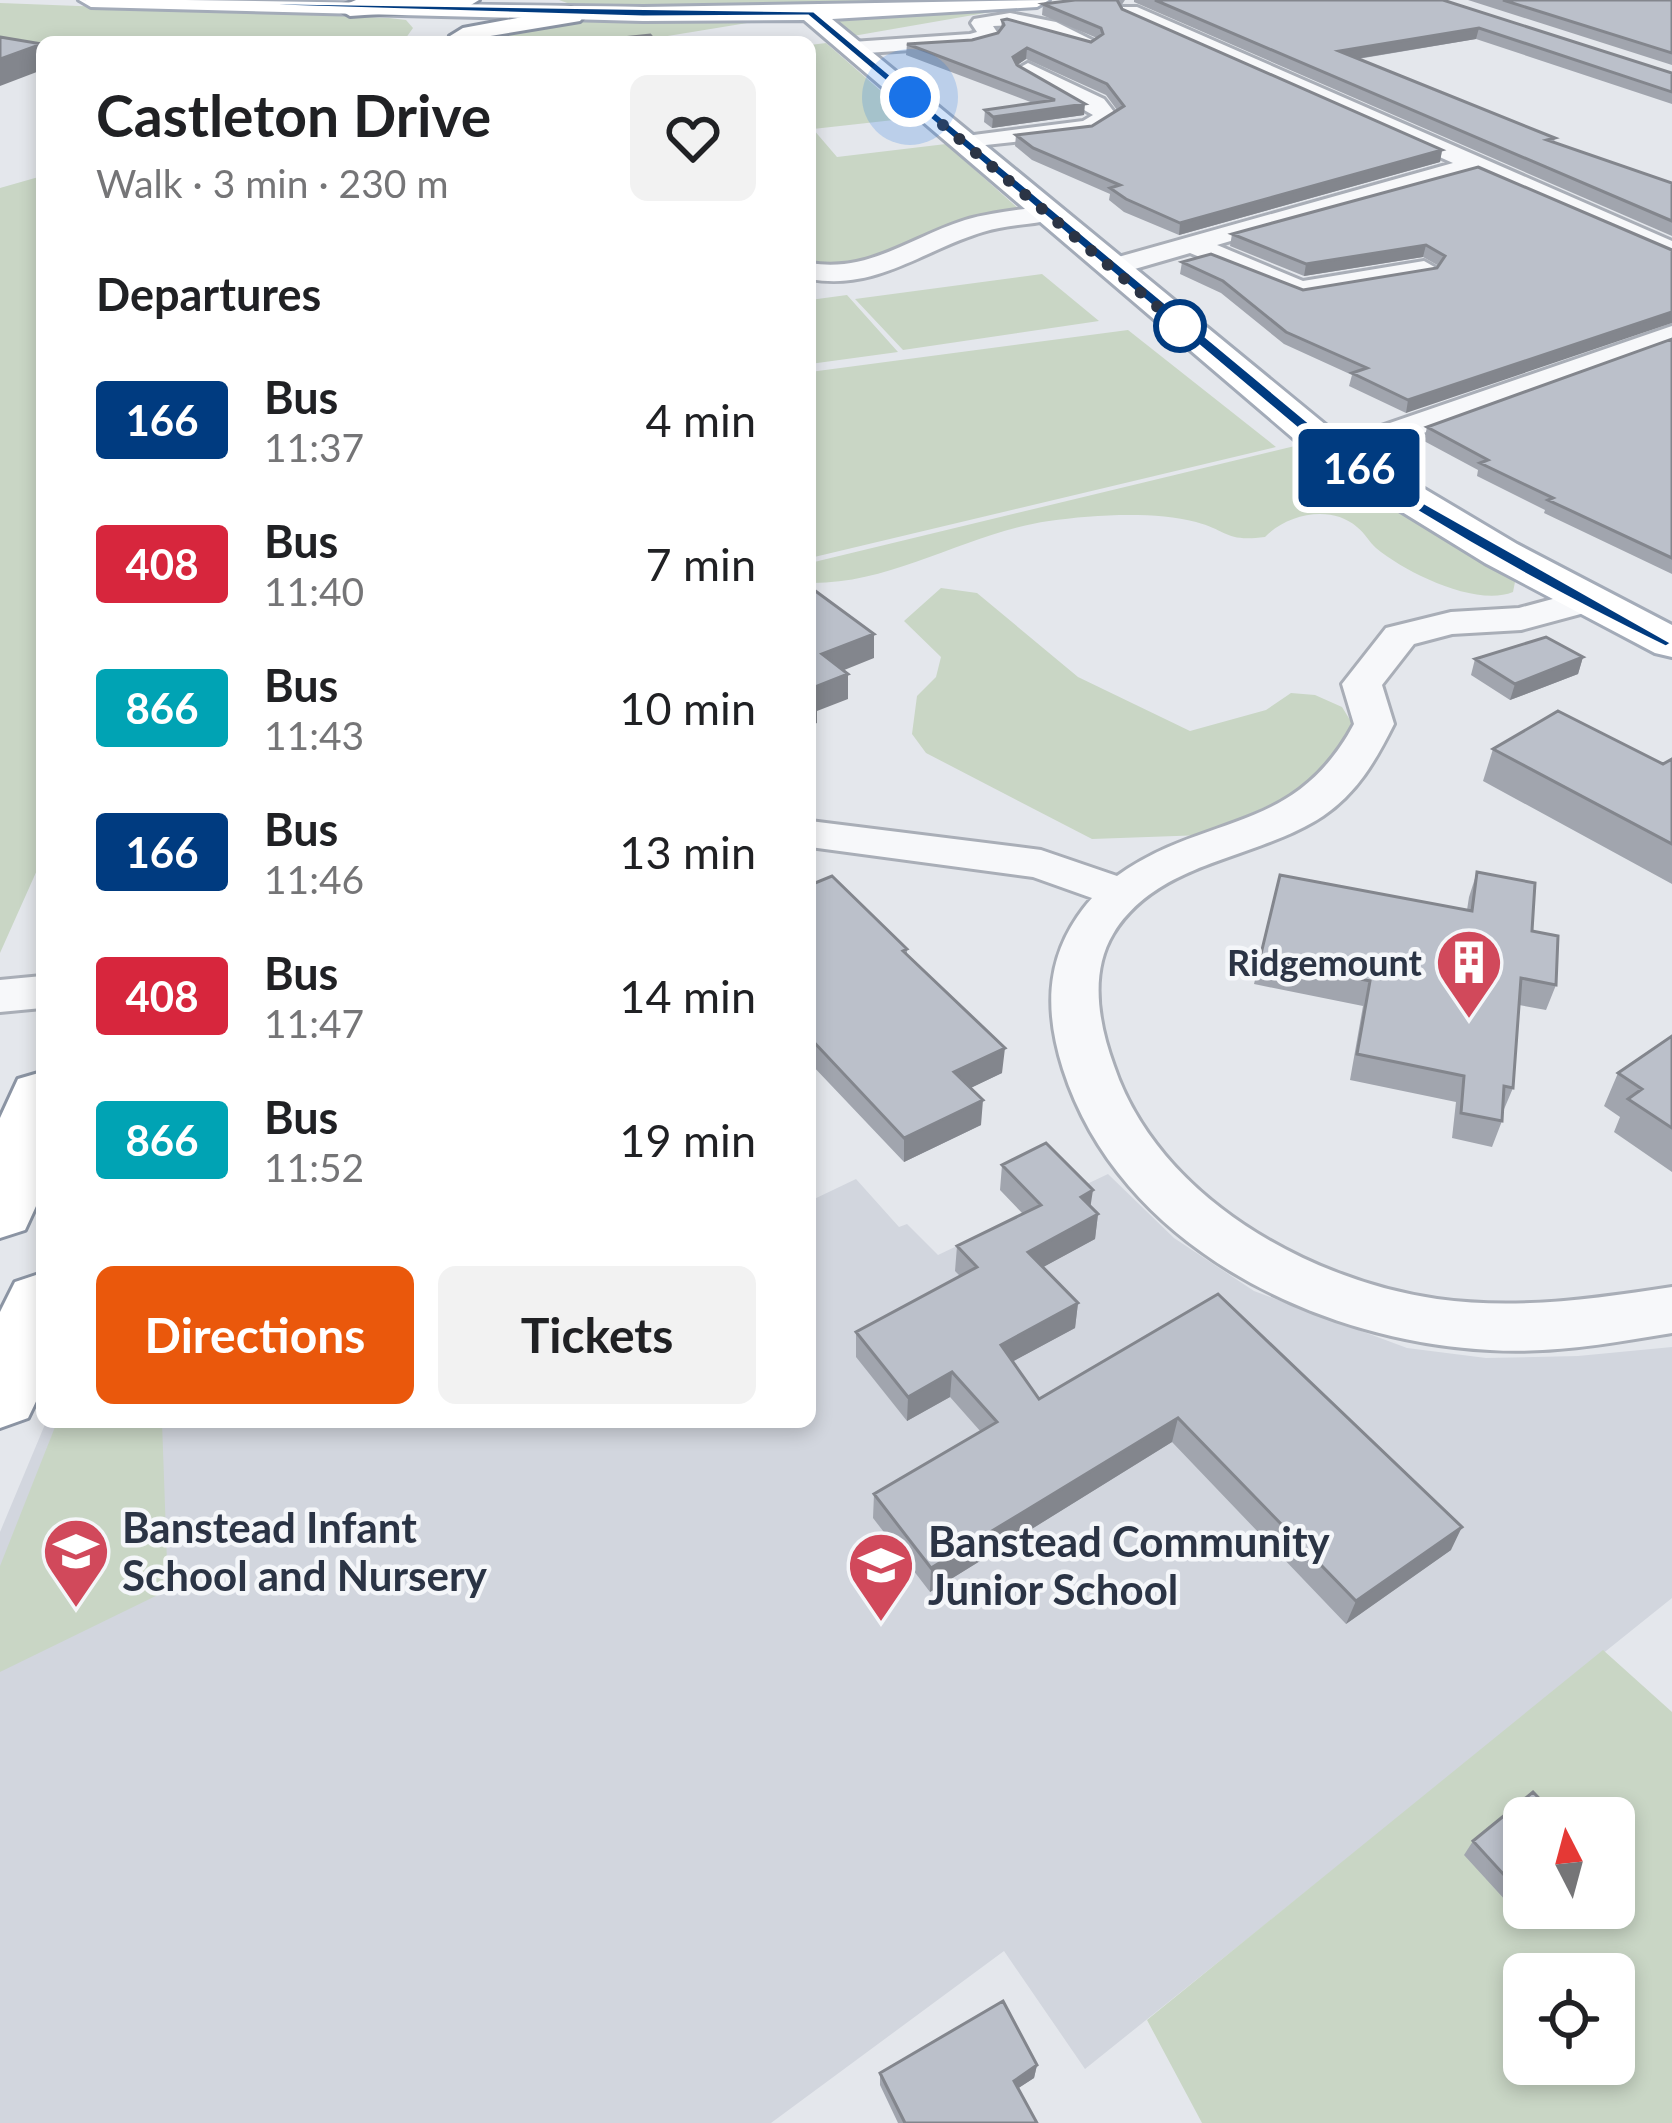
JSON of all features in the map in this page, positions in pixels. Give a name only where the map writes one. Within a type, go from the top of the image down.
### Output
[{"type":"highway","points":[[350,8],[480,14],[557,9]]},
{"type":"highway","points":[[405,13],[427,25],[431,36]]},
{"type":"highway","points":[[439,36],[480,14]]},
{"type":"highway","points":[[0,1211],[36,1112]]},
{"type":"highway","points":[[0,1395],[36,1316]]},
{"type":"main road","points":[[91,0],[350,8]]},
{"type":"main road","points":[[268,5],[405,13],[557,9],[643,14],[810,13],[1037,0]]},
{"type":"main road","points":[[810,13],[878,46],[966,143],[1335,452],[1408,500],[1586,602],[1672,643]]},
{"type":"street","points":[[1130,11],[1672,251]]},
{"type":"street","points":[[925,67],[894,58],[878,46],[901,37],[921,41],[981,38],[988,35],[981,23],[1010,17],[1038,22],[1088,43]]},
{"type":"street","points":[[966,143],[1089,127],[1107,118],[1096,104],[1028,69]]},
{"type":"street","points":[[1114,267],[1435,173],[1476,166]]},
{"type":"street","points":[[816,279],[875,267],[979,225],[1050,213]]},
{"type":"street","points":[[1193,245],[1277,279],[1333,275],[1359,281],[1424,268]]},
{"type":"street","points":[[1335,452],[1672,335]]},
{"type":"street","points":[[1586,602],[1521,619],[1450,623],[1400,636],[1362,684],[1374,724],[1334,787],[1285,820],[1184,856],[1118,892],[1093,927],[1073,974],[1074,1027],[1109,1124],[1136,1160],[1187,1212],[1260,1262],[1323,1292],[1396,1317],[1484,1328],[1580,1327],[1672,1310]]},
{"type":"street","points":[[816,836],[1041,863],[1118,892]]},
{"type":"shaded area","name":"Banstead Community Junior School","points":[[1108,1174],[1174,1238],[1254,1291],[1407,1348],[1486,1358],[1672,1347],[1672,1598],[1085,2069],[1004,1951],[771,2123],[0,2123],[0,1532],[43,1428],[816,1428],[816,1198],[856,1179],[899,1227],[907,1224],[938,1255]]},
{"type":"green space","points":[[559,0],[958,0],[578,7]]},
{"type":"green space","points":[[0,3],[389,18],[406,20],[413,28],[407,36],[36,36],[36,55],[0,49]]},
{"type":"green space","points":[[1043,3],[853,36],[837,22],[843,15]]},
{"type":"green space","points":[[669,17],[777,18],[668,36],[498,36],[542,24]]},
{"type":"green space","points":[[826,43],[912,118],[816,129],[816,44]]},
{"type":"green space","points":[[816,132],[837,157],[946,144],[1021,211],[854,264],[816,263]]},
{"type":"green space","points":[[36,178],[36,872],[0,953],[0,188]]},
{"type":"green space","points":[[1042,274],[1099,321],[903,350],[855,299]]},
{"type":"green space","points":[[847,295],[898,352],[816,363],[816,299]]},
{"type":"green space","points":[[1128,330],[1276,447],[816,557],[816,371]]},
{"type":"green space","points":[[1299,445],[1515,582],[1513,592],[1498,595],[1442,585],[1389,558],[1346,520],[1322,514],[1285,522],[1265,537],[1252,538],[1161,516],[1049,521],[841,581],[816,583],[816,562]]},
{"type":"green space","points":[[941,588],[977,593],[1078,677],[1190,731],[1266,710],[1291,693],[1315,695],[1342,707],[1355,728],[1316,784],[1204,835],[1092,839],[926,753],[912,734],[917,696],[936,677],[941,657],[904,621]]},
{"type":"green space","points":[[55,1428],[162,1428],[168,1590],[0,1672],[0,1566]]},
{"type":"green space","points":[[1603,1650],[1672,1712],[1672,2123],[1202,2123],[1147,2020]]},
{"type":"building","points":[[1117,0],[1122,9],[1442,150],[1180,223],[1110,188],[1120,185],[1033,148],[1016,135],[1092,126],[1124,106],[1107,84],[1027,48],[1013,57],[1017,65],[1085,104],[993,117],[985,110],[1055,100],[907,44],[972,40],[998,33],[1002,20],[1007,19],[1091,42],[1103,34],[1101,28],[1043,4]]},
{"type":"building","points":[[1155,0],[1443,0],[1672,73],[1672,92],[1479,28],[1339,51],[1555,138],[1547,140],[1672,183],[1672,221]]},
{"type":"building","points":[[1503,0],[1672,0],[1672,53]]},
{"type":"building","points":[[0,37],[36,43],[36,46],[0,59]]},
{"type":"building","points":[[1478,167],[1672,250],[1672,312],[1408,400],[1352,373],[1367,368],[1286,332],[1223,281],[1182,262],[1211,254],[1303,290],[1437,268],[1445,256],[1426,245],[1306,264],[1232,234]]},
{"type":"building","points":[[1672,339],[1672,558],[1548,500],[1553,498],[1480,463],[1488,460],[1427,427]]},
{"type":"building","points":[[816,591],[874,634],[822,654],[848,674],[816,687]]},
{"type":"building","points":[[1546,637],[1583,657],[1515,684],[1475,659]]},
{"type":"building","points":[[1558,711],[1663,764],[1672,759],[1672,844],[1493,749]]},
{"type":"building","name":"Ridgemount","points":[[1477,872],[1535,883],[1532,931],[1558,936],[1556,985],[1521,978],[1513,1088],[1504,1086],[1502,1121],[1461,1113],[1464,1076],[1357,1054],[1370,981],[1260,958],[1280,875],[1472,911]]},
{"type":"building","points":[[832,876],[1005,1048],[954,1072],[983,1100],[904,1138],[816,1044],[816,883]]},
{"type":"building","points":[[1672,1036],[1672,1128],[1628,1099],[1642,1089],[1618,1073]]},
{"type":"building","points":[[1046,1143],[1093,1190],[1081,1197],[1098,1214],[1028,1252],[1078,1303],[1001,1345],[1039,1399],[1218,1294],[1462,1527],[1356,1601],[1178,1418],[931,1568],[874,1494],[997,1422],[952,1372],[908,1397],[856,1332],[977,1267],[957,1246],[1041,1205],[1002,1165]]},
{"type":"building","points":[[1503,1816],[1503,1874],[1473,1841]]},
{"type":"building","points":[[1003,2001],[1037,2065],[1014,2081],[1037,2123],[905,2123],[880,2073]]},
{"type":"bus line","name":"166","points":[[90,0],[643,14],[810,13],[1335,452],[1408,500],[1586,602],[1672,643]]},
{"type":"place","name":"Ridgemount","points":[[1469,1021]]},
{"type":"place","name":"Banstead Infant School and Nursery","points":[[76,1610]]},
{"type":"place","name":"Banstead Community Junior School","points":[[881,1624]]},
{"type":"route","points":[[910,97],[1180,326]]}]
